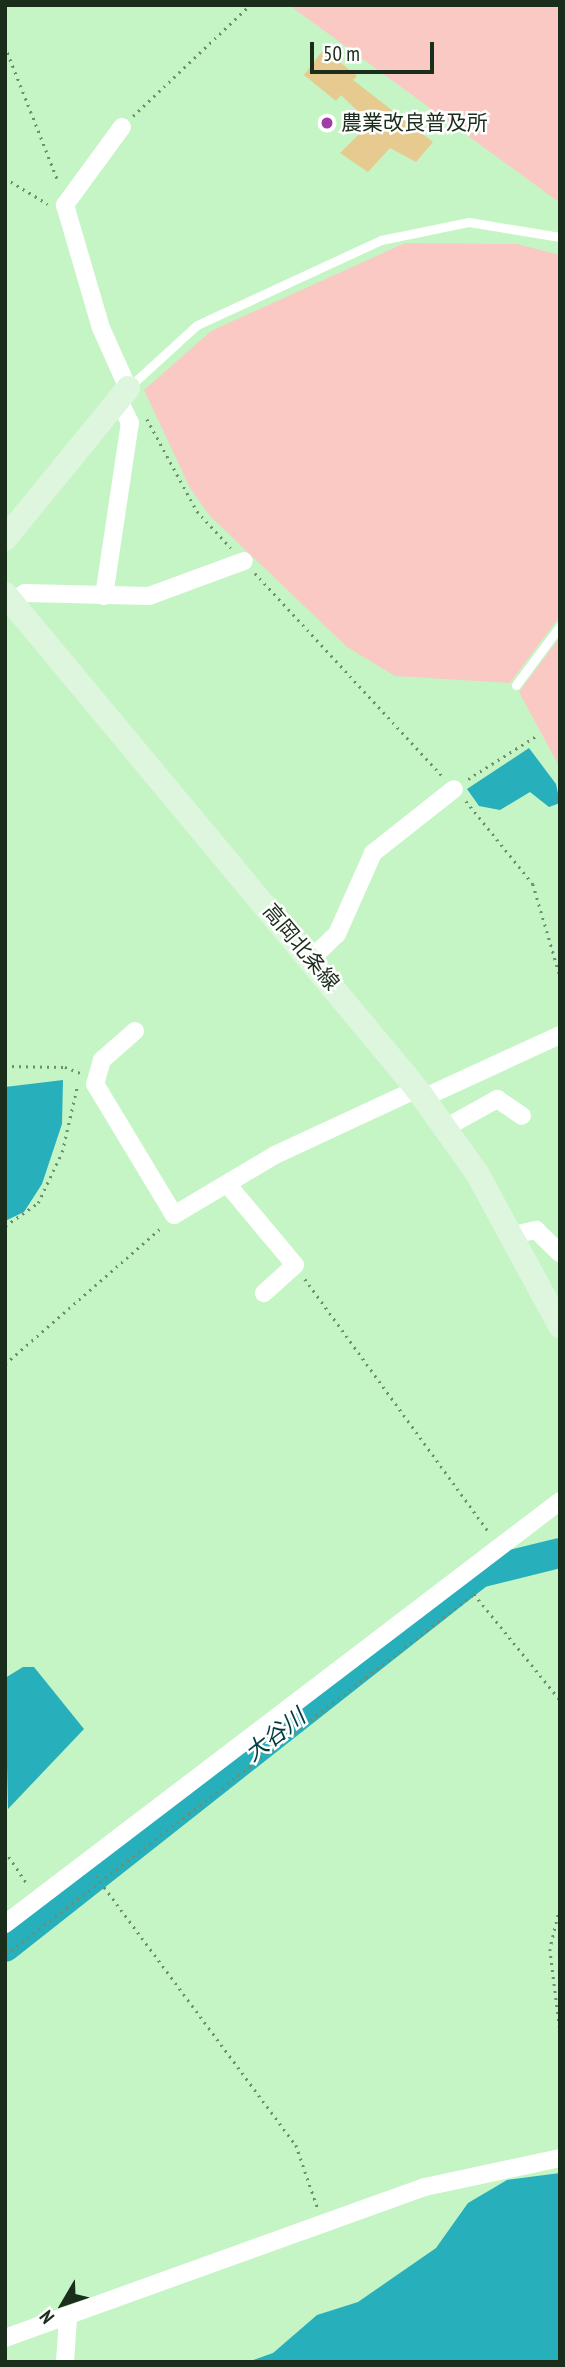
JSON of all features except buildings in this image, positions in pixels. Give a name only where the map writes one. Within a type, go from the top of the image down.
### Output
[{"type":"main road","points":[[5,539],[124,394]]},
{"type":"main road","name":"高岡北条線","points":[[9,599],[311,959],[420,1094],[514,1235],[560,1326]]},
{"type":"street","points":[[104,596],[130,423],[124,394],[101,328],[65,205],[122,127]]},
{"type":"street","points":[[9,599],[25,593],[104,596],[171,592],[244,561]]},
{"type":"street","points":[[311,959],[337,934],[373,853],[454,789]]},
{"type":"street","points":[[135,1031],[102,1060],[88,1079],[174,1214],[228,1185],[275,1155],[560,1035]]},
{"type":"street","points":[[445,1128],[497,1099],[522,1116]]},
{"type":"street","points":[[228,1185],[295,1265],[264,1293]]},
{"type":"street","points":[[514,1235],[537,1230],[560,1253]]},
{"type":"street","points":[[5,1924],[560,1501]]},
{"type":"street","points":[[5,2338],[68,2318],[425,2187],[560,2158]]},
{"type":"street","points":[[65,2362],[68,2318]]},
{"type":"lane","points":[[124,394],[197,325],[381,240],[469,222],[560,237]]},
{"type":"lane","points":[[516,685],[560,626]]},
{"type":"path","points":[[122,127],[250,5]]},
{"type":"path","points":[[5,47],[65,205],[54,208],[5,178]]},
{"type":"path","points":[[124,394],[197,511],[454,789],[529,877],[560,976]]},
{"type":"path","points":[[454,789],[536,736]]},
{"type":"path","points":[[5,1066],[65,1066],[88,1079],[62,1152],[38,1203],[5,1226]]},
{"type":"path","points":[[5,1364],[174,1214]]},
{"type":"path","points":[[295,1265],[499,1545]]},
{"type":"path","points":[[5,1955],[473,1593],[560,1700]]},
{"type":"path","points":[[5,1851],[37,1899]]},
{"type":"path","points":[[97,1879],[296,2145],[323,2225]]},
{"type":"path","points":[[560,1908],[550,1949],[560,2029]]},
{"type":"shaded area","points":[[297,5],[560,5],[560,203],[293,8]]},
{"type":"shaded area","points":[[405,243],[517,244],[560,255],[560,616],[510,683],[395,676],[347,647],[210,516],[190,488],[144,390],[211,331]]},
{"type":"shaded area","points":[[560,637],[560,768],[519,692]]},
{"type":"water","points":[[529,748],[556,784],[560,803],[549,807],[530,792],[500,810],[479,806],[467,789]]},
{"type":"water","points":[[63,1080],[62,1124],[42,1184],[24,1212],[5,1221],[5,1087]]},
{"type":"water","points":[[23,1667],[34,1667],[84,1729],[8,1809],[5,1678]]},
{"type":"water","points":[[560,2173],[560,2362],[248,2362],[273,2353],[317,2315],[358,2302],[436,2248],[468,2203],[507,2180]]},
{"type":"waterway","name":"大谷川","points":[[5,1947],[479,1573],[560,1553]]},
{"type":"place","name":"農業改良普及所","points":[[327,123]]}]
